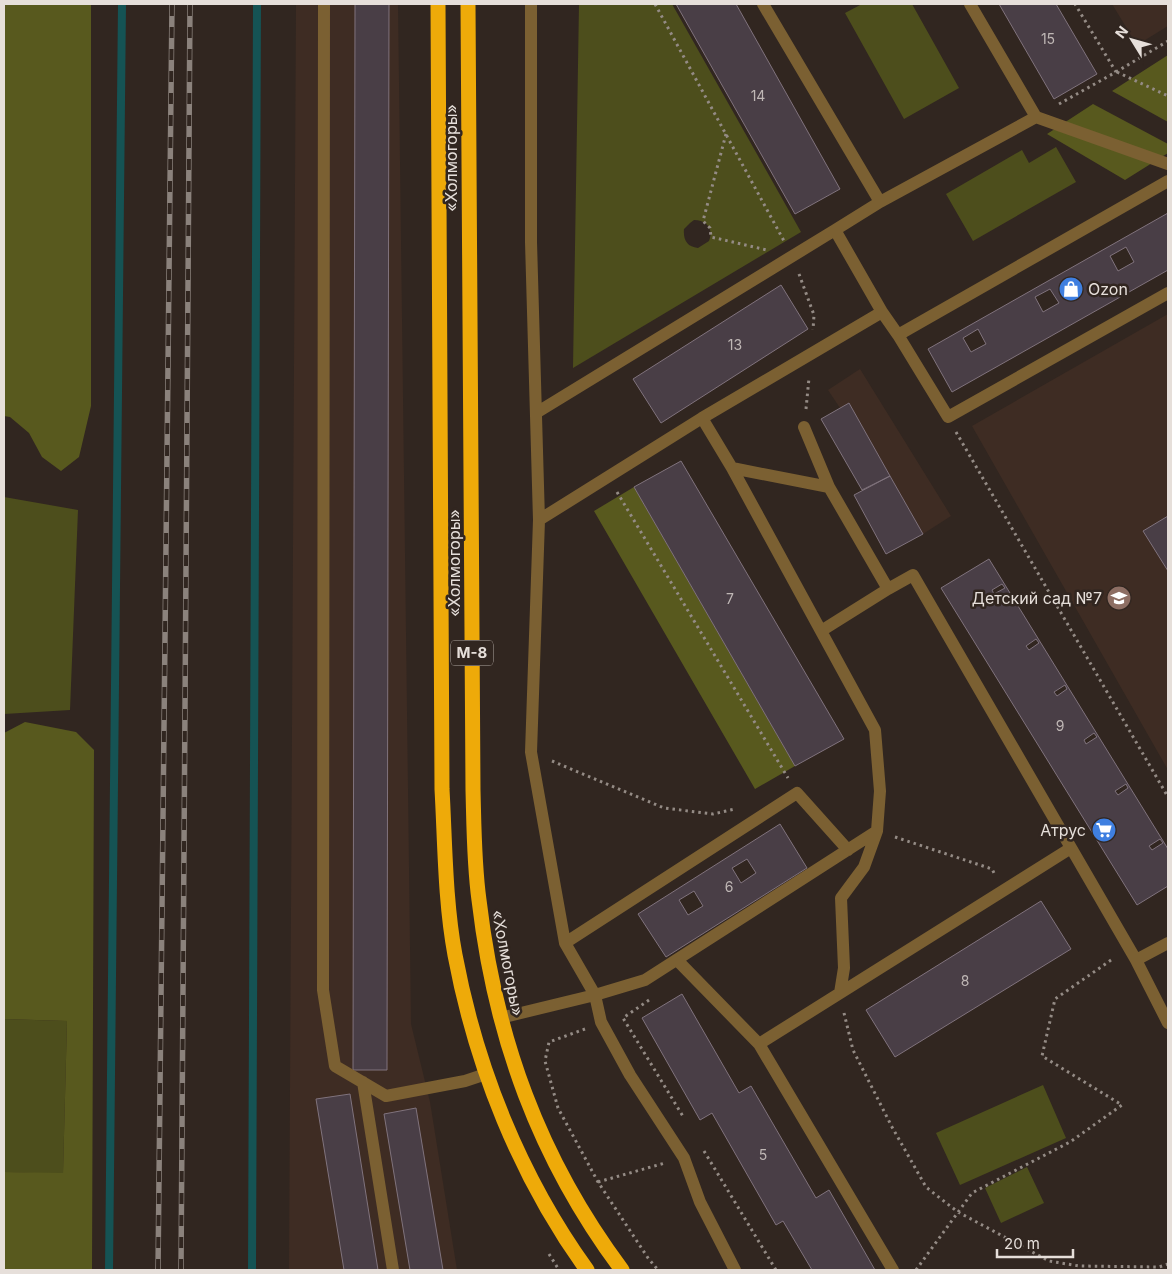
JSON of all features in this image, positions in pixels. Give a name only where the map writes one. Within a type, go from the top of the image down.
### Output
[{"type":"highway","name":"«Холмогоры»","points":[[438,4],[442,789],[446,879],[455,954],[471,1023],[486,1074],[508,1133],[557,1226],[587,1270]]},
{"type":"highway","name":"«Холмогоры»","points":[[468,4],[474,808],[478,898],[486,953],[500,1018],[528,1106],[551,1156],[574,1198],[622,1270]]},
{"type":"lane","points":[[324,4],[323,990],[335,1066],[386,1096],[486,1074]]},
{"type":"lane","points":[[531,4],[531,242],[539,520],[531,752],[565,943],[595,995],[601,1022],[630,1075],[684,1158],[700,1202],[735,1270]]},
{"type":"lane","points":[[763,4],[880,202]]},
{"type":"lane","points":[[970,4],[1036,117],[1168,164]]},
{"type":"lane","points":[[536,413],[880,202],[1036,117]]},
{"type":"lane","points":[[898,335],[1168,180]]},
{"type":"lane","points":[[835,230],[882,312],[948,416],[1168,293]]},
{"type":"lane","points":[[539,520],[702,418],[882,312]]},
{"type":"lane","points":[[702,418],[732,468],[875,730],[880,791],[877,831],[864,867],[841,898],[844,968],[840,993]]},
{"type":"lane","points":[[804,427],[829,487],[888,589]]},
{"type":"lane","points":[[732,468],[829,487]]},
{"type":"lane","points":[[820,631],[913,575],[1129,947],[1168,1023]]},
{"type":"lane","points":[[565,943],[797,793],[848,850]]},
{"type":"lane","points":[[500,1018],[595,995],[645,980],[877,831]]},
{"type":"lane","points":[[759,1044],[1071,848]]},
{"type":"lane","points":[[1136,960],[1168,944]]},
{"type":"lane","points":[[677,960],[759,1044],[893,1270]]},
{"type":"lane","points":[[363,1082],[393,1270]]},
{"type":"path","points":[[655,4],[792,256],[814,315],[804,427]]},
{"type":"path","points":[[1075,4],[1116,72],[1168,96]]},
{"type":"path","points":[[1036,117],[1168,41]]},
{"type":"path","points":[[726,134],[703,221],[710,228],[711,237],[792,256]]},
{"type":"path","points":[[948,416],[1168,797]]},
{"type":"path","points":[[608,477],[797,793]]},
{"type":"path","points":[[531,752],[664,808],[713,814],[741,807]]},
{"type":"path","points":[[877,831],[992,869],[1004,890]]},
{"type":"path","points":[[916,1270],[972,1193],[1070,1142],[1122,1105],[1042,1056],[1055,999],[1129,947]]},
{"type":"path","points":[[840,993],[853,1050],[892,1127],[926,1187],[958,1212],[1049,1261],[1079,1266],[1159,1267],[1168,1264]]},
{"type":"path","points":[[652,998],[623,1018],[688,1124]]},
{"type":"path","points":[[601,1022],[549,1042],[545,1061],[558,1108],[598,1182],[648,1258],[658,1270]]},
{"type":"path","points":[[702,1149],[776,1270]]},
{"type":"path","points":[[598,1182],[684,1158]]},
{"type":"shaded area","points":[[4,4],[91,4],[91,406],[79,457],[61,471],[42,457],[29,433],[10,417],[4,416]]},
{"type":"shaded area","points":[[296,4],[398,4],[411,1024],[430,1102],[457,1270],[289,1270]]},
{"type":"shaded area","points":[[579,4],[672,4],[801,232],[573,368]],"holes":[[[694,220],[706,223],[711,233],[709,241],[698,248],[688,244],[685,240],[684,229]]]},
{"type":"shaded area","points":[[862,4],[912,4],[959,88],[904,119],[845,13]]},
{"type":"shaded area","points":[[1112,4],[1168,4],[1168,26],[1137,45]]},
{"type":"shaded area","points":[[1168,55],[1168,122],[1112,91]]},
{"type":"shaded area","points":[[1093,104],[1168,144],[1168,153],[1125,180],[1047,134]]},
{"type":"shaded area","points":[[1056,147],[1076,182],[973,241],[946,194],[1022,150],[1029,163]]},
{"type":"shaded area","name":"Детский сад №7","points":[[1168,314],[1168,770],[972,426]]},
{"type":"shaded area","points":[[860,369],[951,516],[923,534],[849,403],[840,408],[828,390]]},
{"type":"shaded area","points":[[634,487],[795,766],[755,789],[594,511]]},
{"type":"shaded area","points":[[4,497],[78,510],[70,710],[4,714]]},
{"type":"shaded area","points":[[25,722],[76,732],[94,750],[92,1270],[4,1270],[4,1172],[63,1173],[67,1021],[4,1019],[4,733]]},
{"type":"shaded area","points":[[4,1019],[67,1021],[63,1174],[4,1172]]},
{"type":"shaded area","points":[[1043,1085],[1066,1138],[960,1185],[936,1133]]},
{"type":"shaded area","points":[[1027,1167],[1044,1203],[1001,1223],[985,1188]]},
{"type":"building","points":[[355,4],[389,4],[387,1070],[353,1070]]},
{"type":"building","points":[[676,4],[736,4],[840,189],[795,214]]},
{"type":"building","points":[[999,4],[1056,4],[1097,74],[1054,99]]},
{"type":"building","points":[[1168,213],[1168,270],[952,392],[928,349]],"holes":[[[1126,247],[1134,262],[1118,271],[1110,256]],[[1050,289],[1059,303],[1043,312],[1035,297]],[[978,329],[986,344],[971,352],[963,338]]]},
{"type":"building","points":[[781,285],[808,329],[661,423],[633,379]]},
{"type":"building","points":[[849,403],[890,476],[862,490],[821,419]]},
{"type":"building","points":[[681,461],[844,739],[795,766],[634,487]]},
{"type":"building","points":[[890,476],[923,534],[886,554],[854,495]]},
{"type":"building","points":[[1168,516],[1168,571],[1143,531]]},
{"type":"building","points":[[989,559],[1168,849],[1168,886],[1137,905],[941,588]],"holes":[[[1002,584],[1005,588],[994,594],[992,590]],[[1036,639],[1039,643],[1029,650],[1026,646]],[[1065,685],[1067,689],[1057,696],[1054,692]],[[1094,733],[1097,737],[1086,744],[1084,740]],[[1126,784],[1128,788],[1118,795],[1115,791]],[[1160,839],[1163,843],[1152,850],[1149,846]]]},
{"type":"building","points":[[780,824],[807,868],[666,957],[638,914]],"holes":[[[747,859],[756,873],[741,883],[732,868]],[[694,891],[703,906],[688,915],[679,900]]]},
{"type":"building","points":[[1041,901],[1071,949],[895,1057],[866,1010]]},
{"type":"building","points":[[682,994],[739,1093],[751,1086],[816,1198],[829,1190],[875,1270],[812,1270],[783,1221],[776,1225],[712,1113],[700,1120],[642,1018]]},
{"type":"building","points":[[350,1094],[378,1270],[344,1270],[316,1099]]},
{"type":"building","points":[[416,1108],[443,1270],[410,1270],[384,1114]]},
{"type":"waterway","points":[[109,1270],[122,4]]},
{"type":"waterway","points":[[252,1270],[257,4]]},
{"type":"railway","points":[[158,1270],[172,4]]},
{"type":"railway","points":[[181,1270],[190,4]]},
{"type":"place","name":"Ozon","points":[[1071,289]]},
{"type":"place","name":"Детский сад №7","points":[[1119,598]]},
{"type":"place","name":"Атрус","points":[[1104,830]]}]
